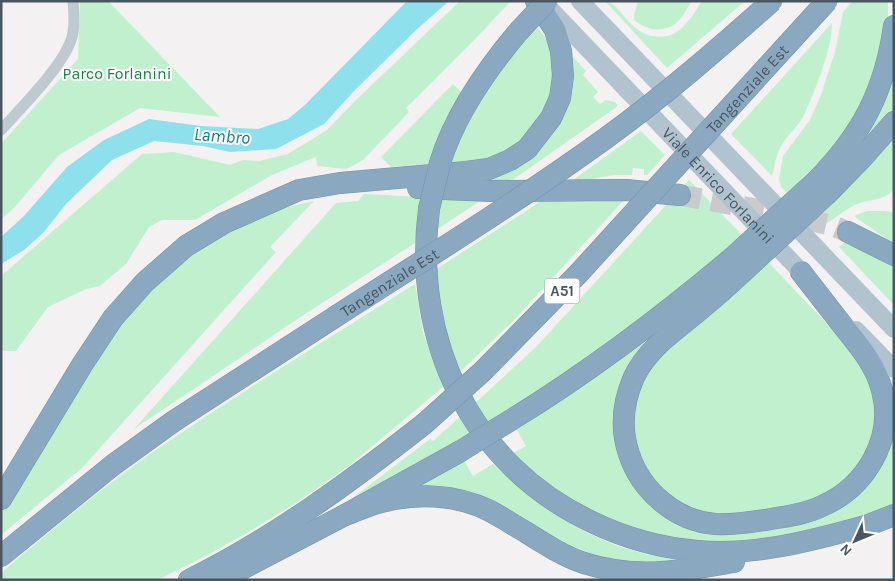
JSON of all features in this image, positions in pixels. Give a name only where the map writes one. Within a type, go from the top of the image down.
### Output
[{"type":"highway","points":[[1,499],[82,365],[108,326],[145,282],[186,246],[224,223],[299,190],[340,183],[489,169],[510,160],[527,149],[551,118],[560,98],[563,76],[561,50],[555,30],[536,1]]},
{"type":"highway","points":[[547,1],[519,31],[477,86],[455,126],[440,163],[429,209],[426,240],[426,277],[434,323],[445,361],[462,400],[481,430],[518,474],[571,511],[606,528],[641,541],[684,550],[714,552],[754,550],[823,537],[865,526]]},
{"type":"highway","name":"Tangenziale Est","points":[[1,556],[52,512],[174,421],[486,220],[606,138],[692,71],[772,1]]},
{"type":"highway","name":"Tangenziale Est","points":[[189,580],[295,520],[354,478],[424,424],[483,372],[558,295],[827,1]]},
{"type":"highway","points":[[822,187],[869,112],[885,66],[894,26]]},
{"type":"highway","points":[[802,272],[860,346],[872,366],[882,389],[884,401],[884,424],[881,444],[871,465],[859,481],[844,494],[827,504],[798,514],[748,523],[712,524],[686,517],[658,499],[642,482],[634,467],[627,448],[624,430],[624,410],[634,376],[647,356],[738,264],[822,187],[857,163],[894,122]]},
{"type":"highway","points":[[262,206],[326,190],[371,187],[492,191],[626,190],[680,195]]},
{"type":"highway","points":[[848,232],[894,254]]},
{"type":"highway","points":[[221,580],[459,452],[569,383],[684,299],[738,264]]},
{"type":"highway","points":[[345,515],[380,502],[404,497],[434,496],[464,500],[488,510],[557,551],[582,562],[607,569],[642,574],[765,558],[804,547],[894,515]]},
{"type":"main road","name":"Viale Enrico Forlanini","points":[[543,1],[894,369]]},
{"type":"main road","name":"Viale Enrico Forlanini","points":[[580,1],[894,329]]},
{"type":"street","points":[[1,130],[40,86],[67,49],[73,30],[73,1]]},
{"type":"green space","name":"Parco Forlanini","points":[[80,1],[108,1],[220,117],[140,108],[59,155],[13,209],[1,219],[1,144],[78,59]]},
{"type":"green space","points":[[460,1],[511,1],[406,108],[409,112],[362,161],[346,169],[317,166],[316,157],[272,175],[195,220],[162,220],[149,227],[126,264],[100,286],[86,289],[48,307],[16,351],[1,351],[1,276],[142,154],[174,152],[230,165],[243,160],[259,161],[288,154],[327,130]]},
{"type":"green space","points":[[605,1],[615,6],[640,31],[647,35],[662,37],[677,32],[683,27],[702,1],[745,1],[667,68]]},
{"type":"green space","points":[[638,1],[692,1],[678,22],[665,29],[654,29],[634,20]]},
{"type":"green space","points":[[853,1],[888,1],[888,22],[883,48],[861,111],[833,148],[787,193],[781,187],[779,179],[783,156],[810,120],[821,95],[835,52],[843,12]]},
{"type":"green space","points":[[832,23],[826,57],[813,95],[802,119],[785,139],[777,155],[772,176],[731,134]]},
{"type":"green space","points":[[538,28],[553,49],[555,75],[551,98],[523,143],[466,168],[449,162],[470,112],[510,55]]},
{"type":"green space","points":[[570,50],[573,53],[572,56],[586,71],[583,75],[598,92],[593,97],[600,104],[606,100],[615,102],[618,106],[511,181],[484,180],[530,153]]},
{"type":"green space","points":[[894,64],[894,111],[859,150],[857,145]]},
{"type":"green space","points":[[453,84],[463,94],[431,164],[391,167],[381,157]]},
{"type":"green space","points":[[641,131],[665,155],[647,175],[644,175],[644,169],[633,168],[632,175],[614,175],[569,183]]},
{"type":"green space","points":[[894,132],[894,189],[885,196],[856,204],[819,227],[813,221]]},
{"type":"green space","points":[[689,180],[742,235],[610,347],[484,425],[472,406],[537,346]]},
{"type":"green space","points":[[364,194],[422,197],[418,241],[134,429],[336,203],[358,201]]},
{"type":"green space","points":[[549,196],[625,199],[515,319],[456,376],[432,272]]},
{"type":"green space","points":[[440,197],[486,197],[436,230]]},
{"type":"green space","points":[[314,201],[270,247],[276,252],[82,468],[1,535],[1,513],[112,327],[183,256],[266,212]]},
{"type":"green space","points":[[867,211],[894,213],[894,244],[855,217]]},
{"type":"green space","points":[[844,243],[854,244],[894,265],[894,305],[839,247]]},
{"type":"green space","points":[[769,263],[845,343],[869,380],[878,418],[860,468],[818,500],[731,518],[688,511],[647,479],[630,429],[643,373],[750,276],[752,278]]},
{"type":"green space","points":[[415,284],[423,333],[443,387],[350,465],[299,501],[252,530],[206,556],[157,580],[1,580],[1,573],[93,497],[150,454],[248,389]]},
{"type":"green space","points":[[704,290],[648,346],[615,435],[693,526],[851,496],[891,388],[894,387],[894,510],[841,526],[727,545],[676,542],[614,525],[556,492],[511,454],[526,446],[515,427]]},
{"type":"green space","points":[[460,417],[471,433],[350,500],[430,439],[433,441]]},
{"type":"green space","points":[[462,457],[473,476],[493,464],[513,482],[558,515],[606,541],[631,550],[685,559],[685,562],[612,566],[418,487]]},
{"type":"water","name":"Lambro","points":[[407,1],[449,1],[416,30],[353,92],[324,124],[276,149],[230,152],[203,146],[154,141],[112,160],[66,204],[44,232],[24,250],[1,264],[1,237],[24,216],[67,167],[104,140],[149,119],[201,126],[258,129],[288,119],[306,104]]},
{"type":"tunnel","points":[[680,195],[831,225],[848,232]]}]
